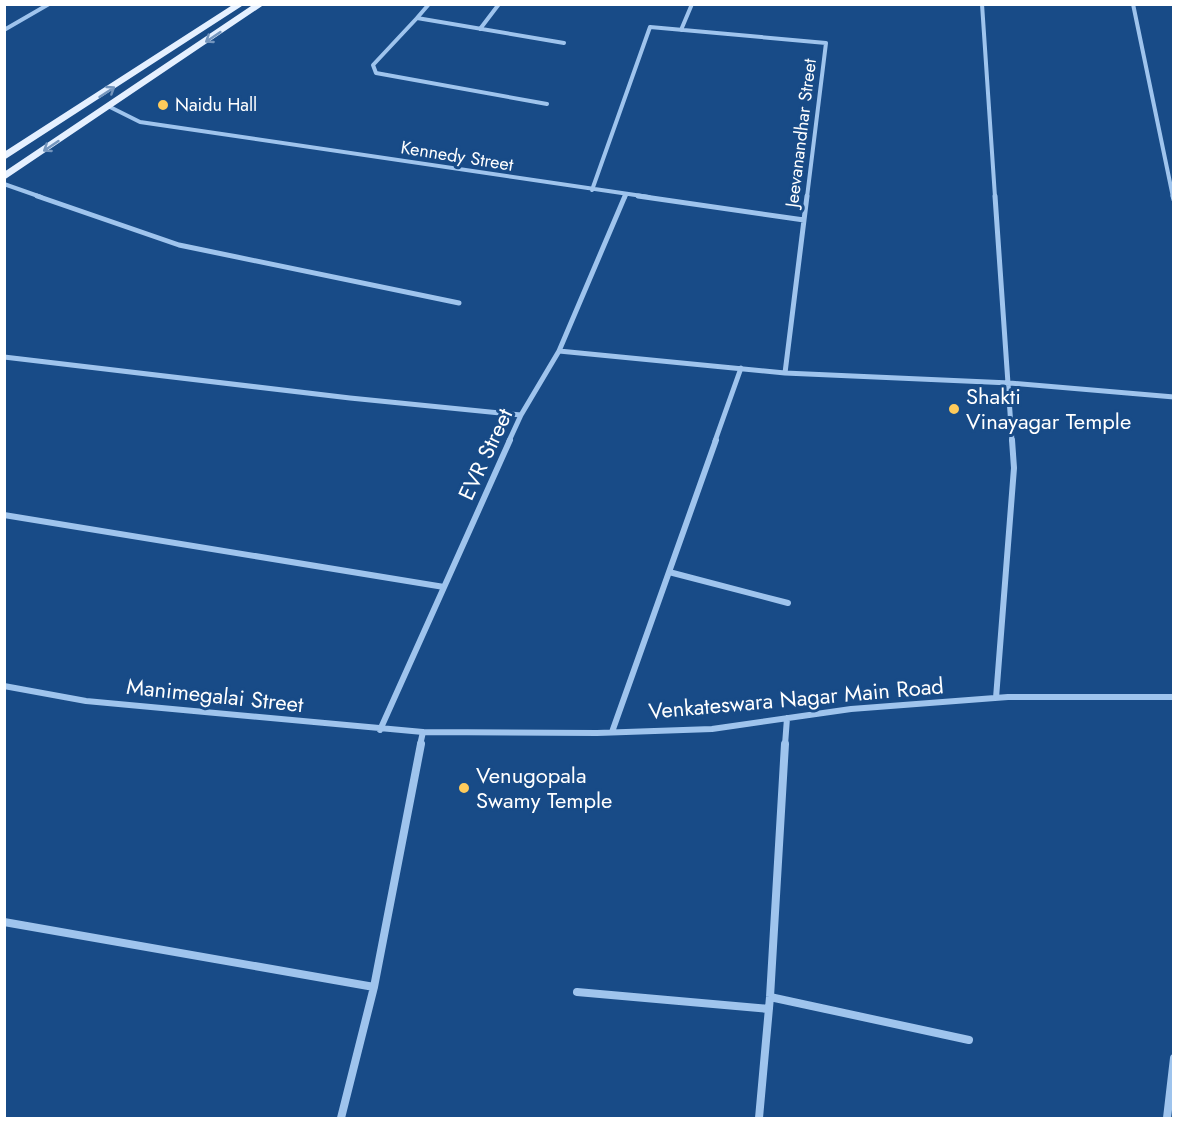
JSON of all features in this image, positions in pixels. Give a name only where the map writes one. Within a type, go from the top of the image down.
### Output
[{"type":"main road","points":[[4,157],[241,4]]},
{"type":"main road","points":[[4,177],[261,4]]},
{"type":"street","points":[[4,30],[50,4]]},
{"type":"street","points":[[429,4],[373,66],[376,74],[547,104]]},
{"type":"street","points":[[480,29],[499,4]]},
{"type":"street","points":[[592,190],[650,27],[681,30],[692,4]]},
{"type":"street","points":[[982,4],[1010,383],[1014,468],[996,698]]},
{"type":"street","points":[[1133,4],[1173,200]]},
{"type":"street","points":[[417,18],[564,43]]},
{"type":"street","name":"Jeevanandhar Street","points":[[681,30],[826,43],[785,373]]},
{"type":"street","name":"Kennedy Street","points":[[110,107],[140,122],[804,220]]},
{"type":"street","points":[[4,184],[178,245],[459,303]]},
{"type":"street","name":"EVR Street","points":[[380,730],[455,558],[521,415],[559,351],[626,194]]},
{"type":"street","points":[[559,351],[785,373],[1010,383],[1173,398]]},
{"type":"street","points":[[4,357],[350,398],[521,415]]},
{"type":"street","points":[[612,732],[741,368]]},
{"type":"street","points":[[4,515],[444,587]]},
{"type":"street","points":[[669,572],[788,603]]},
{"type":"street","name":"Manimegalai Street","points":[[4,686],[86,701],[380,730],[423,732]]},
{"type":"street","name":"Venkateswara Nagar Main Road","points":[[423,732],[612,732],[712,729],[851,709],[996,698],[1173,697]]},
{"type":"street","points":[[759,1119],[770,998],[787,718]]},
{"type":"street","points":[[341,1119],[374,987],[423,732]]},
{"type":"street","points":[[4,922],[374,987]]},
{"type":"street","points":[[576,992],[769,1009]]},
{"type":"street","points":[[770,998],[969,1040]]},
{"type":"street","points":[[1167,1119],[1173,1058]]},
{"type":"place","name":"Naidu Hall","points":[[163,105]]},
{"type":"place","name":"Shakti Vinayagar Temple","points":[[954,409]]},
{"type":"place","name":"Venugopala Swamy Temple","points":[[464,788]]}]
